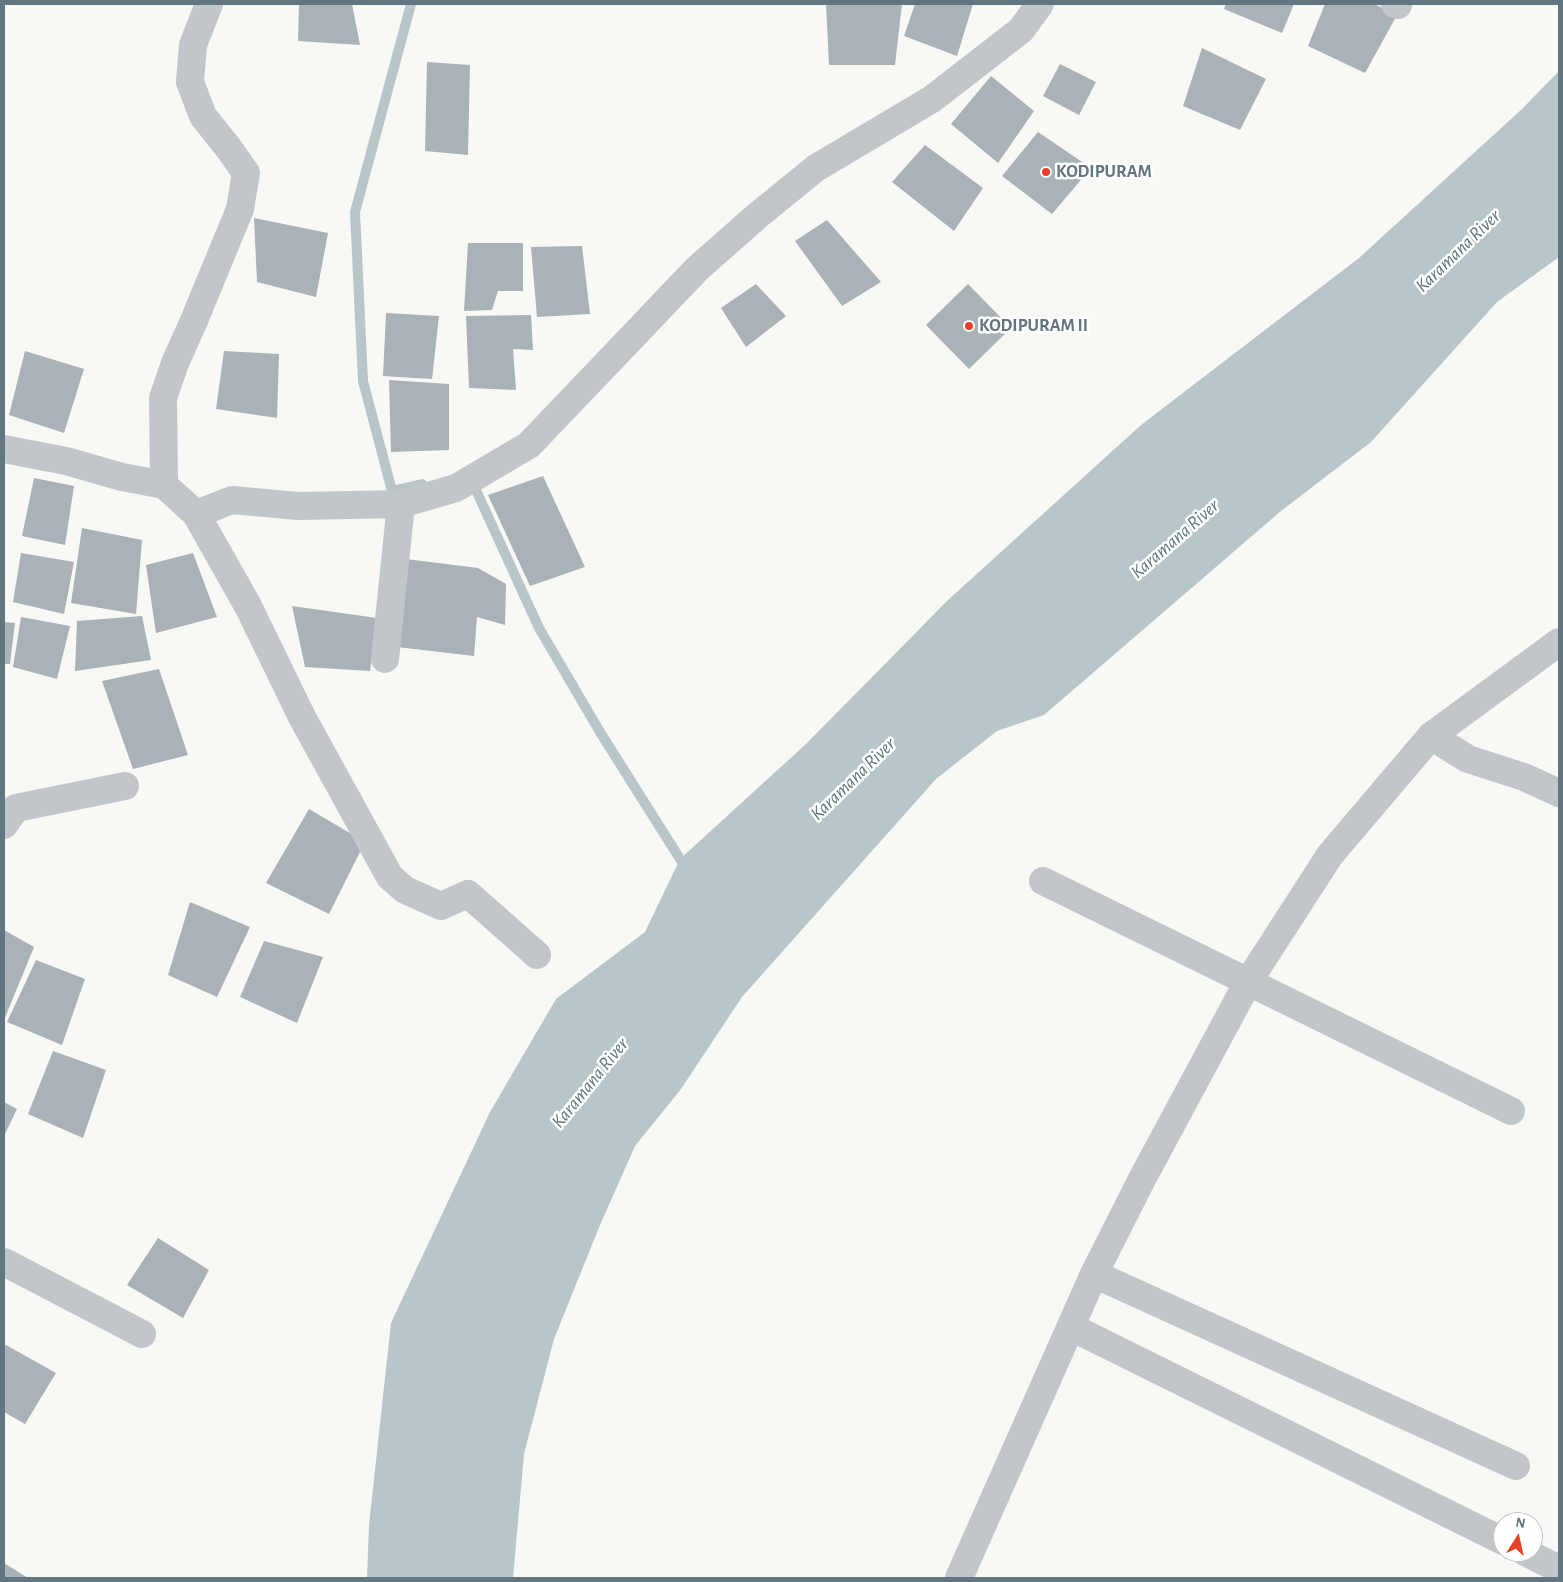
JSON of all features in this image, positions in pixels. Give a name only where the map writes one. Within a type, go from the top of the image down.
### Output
[{"type":"street","points":[[164,485],[163,398],[175,363],[240,209],[246,173],[203,116],[190,82],[193,44],[209,4]]},
{"type":"street","points":[[196,514],[232,500],[298,506],[402,504],[456,488],[529,444],[697,269],[757,216],[816,168],[932,99],[1021,30],[1040,4]]},
{"type":"street","points":[[4,449],[66,461],[122,477],[164,485],[196,514],[248,606],[302,717],[390,877],[405,890],[441,906],[468,894],[537,955]]},
{"type":"street","points":[[385,659],[402,504]]},
{"type":"street","points":[[959,1578],[1094,1274],[1142,1179],[1248,982],[1330,855],[1431,736],[1559,642]]},
{"type":"street","points":[[1431,736],[1468,759],[1524,777],[1559,793]]},
{"type":"street","points":[[4,825],[16,808],[126,786]]},
{"type":"street","points":[[1043,881],[1511,1111]]},
{"type":"street","points":[[4,1262],[142,1334]]},
{"type":"street","points":[[1094,1274],[1516,1466]]},
{"type":"street","points":[[1071,1327],[1493,1536]]},
{"type":"street","points":[[1543,1561],[1559,1569]]},
{"type":"water","name":"Karamana River","points":[[1559,71],[1559,257],[1497,302],[1371,442],[1281,511],[1044,715],[997,731],[936,779],[742,997],[681,1089],[635,1146],[600,1225],[554,1339],[524,1454],[513,1578],[367,1578],[369,1525],[391,1323],[490,1112],[556,999],[645,932],[680,859],[806,744],[948,600],[1141,425],[1359,258],[1522,109]]},
{"type":"building","points":[[299,4],[352,4],[360,45],[298,41]]},
{"type":"building","points":[[826,4],[902,4],[895,65],[829,65]]},
{"type":"building","points":[[915,4],[973,4],[957,56],[904,36]]},
{"type":"building","points":[[1226,4],[1294,4],[1282,33],[1224,9]]},
{"type":"building","points":[[1325,4],[1374,4],[1397,15],[1365,73],[1308,46]]},
{"type":"building","points":[[1202,48],[1266,79],[1240,130],[1183,106]]},
{"type":"building","points":[[427,62],[470,65],[468,155],[425,151]]},
{"type":"building","points":[[1060,64],[1096,82],[1079,115],[1043,96]]},
{"type":"building","points":[[991,76],[1034,111],[998,163],[951,124]]},
{"type":"building","name":"KODIPURAM","points":[[1038,132],[1091,168],[1052,214],[1002,176]]},
{"type":"building","points":[[925,145],[983,188],[954,231],[892,182]]},
{"type":"building","points":[[254,218],[328,233],[316,297],[257,282]]},
{"type":"building","points":[[827,220],[881,282],[842,306],[795,241]]},
{"type":"building","points":[[468,243],[523,243],[523,291],[498,291],[492,310],[464,311]]},
{"type":"building","points":[[582,246],[590,314],[537,317],[531,247]]},
{"type":"building","points":[[756,284],[786,316],[746,347],[721,308]]},
{"type":"building","name":"KODIPURAM II","points":[[968,284],[1011,328],[969,369],[926,325]]},
{"type":"building","points":[[386,313],[439,316],[432,379],[383,376]]},
{"type":"building","points":[[531,315],[533,350],[513,349],[516,390],[469,388],[466,316]]},
{"type":"building","points":[[25,351],[84,369],[64,433],[9,415]]},
{"type":"building","points":[[224,351],[279,354],[277,418],[216,409]]},
{"type":"building","points":[[389,380],[449,384],[449,450],[391,452]]},
{"type":"building","points":[[543,476],[585,567],[530,586],[488,495]]},
{"type":"building","points":[[34,478],[74,486],[65,545],[22,536]]},
{"type":"building","points":[[82,528],[142,540],[136,614],[71,603]]},
{"type":"building","points":[[21,553],[74,562],[64,614],[13,602]]},
{"type":"building","points":[[193,553],[217,617],[156,633],[146,565]]},
{"type":"building","points":[[406,559],[478,568],[506,584],[505,625],[477,617],[474,656],[397,647]]},
{"type":"building","points":[[292,606],[377,618],[370,671],[305,667]]},
{"type":"building","points":[[142,616],[151,660],[75,671],[77,621]]},
{"type":"building","points":[[21,617],[70,626],[57,679],[13,667]]},
{"type":"building","points":[[4,622],[15,623],[10,664],[4,664]]},
{"type":"building","points":[[159,669],[188,755],[133,769],[102,681]]},
{"type":"building","points":[[309,809],[365,842],[329,914],[266,883]]},
{"type":"building","points":[[190,902],[250,927],[217,997],[168,975]]},
{"type":"building","points":[[4,930],[34,947],[4,1020]]},
{"type":"building","points":[[264,941],[323,957],[297,1023],[240,997]]},
{"type":"building","points":[[36,960],[85,979],[62,1045],[7,1022]]},
{"type":"building","points":[[53,1051],[106,1070],[83,1138],[28,1114]]},
{"type":"building","points":[[4,1102],[17,1109],[4,1136]]},
{"type":"building","points":[[158,1238],[209,1270],[183,1318],[127,1285]]},
{"type":"building","points":[[6,1345],[56,1373],[25,1424],[4,1412],[4,1348]]},
{"type":"building","points":[[4,1563],[28,1578],[4,1578]]},
{"type":"waterway","points":[[411,4],[355,212],[363,381],[392,491],[422,484]]},
{"type":"waterway","points":[[475,488],[539,628],[600,732],[680,859]]},
{"type":"place","name":"KODIPURAM","points":[[1046,172]]},
{"type":"place","name":"KODIPURAM II","points":[[969,326]]}]
